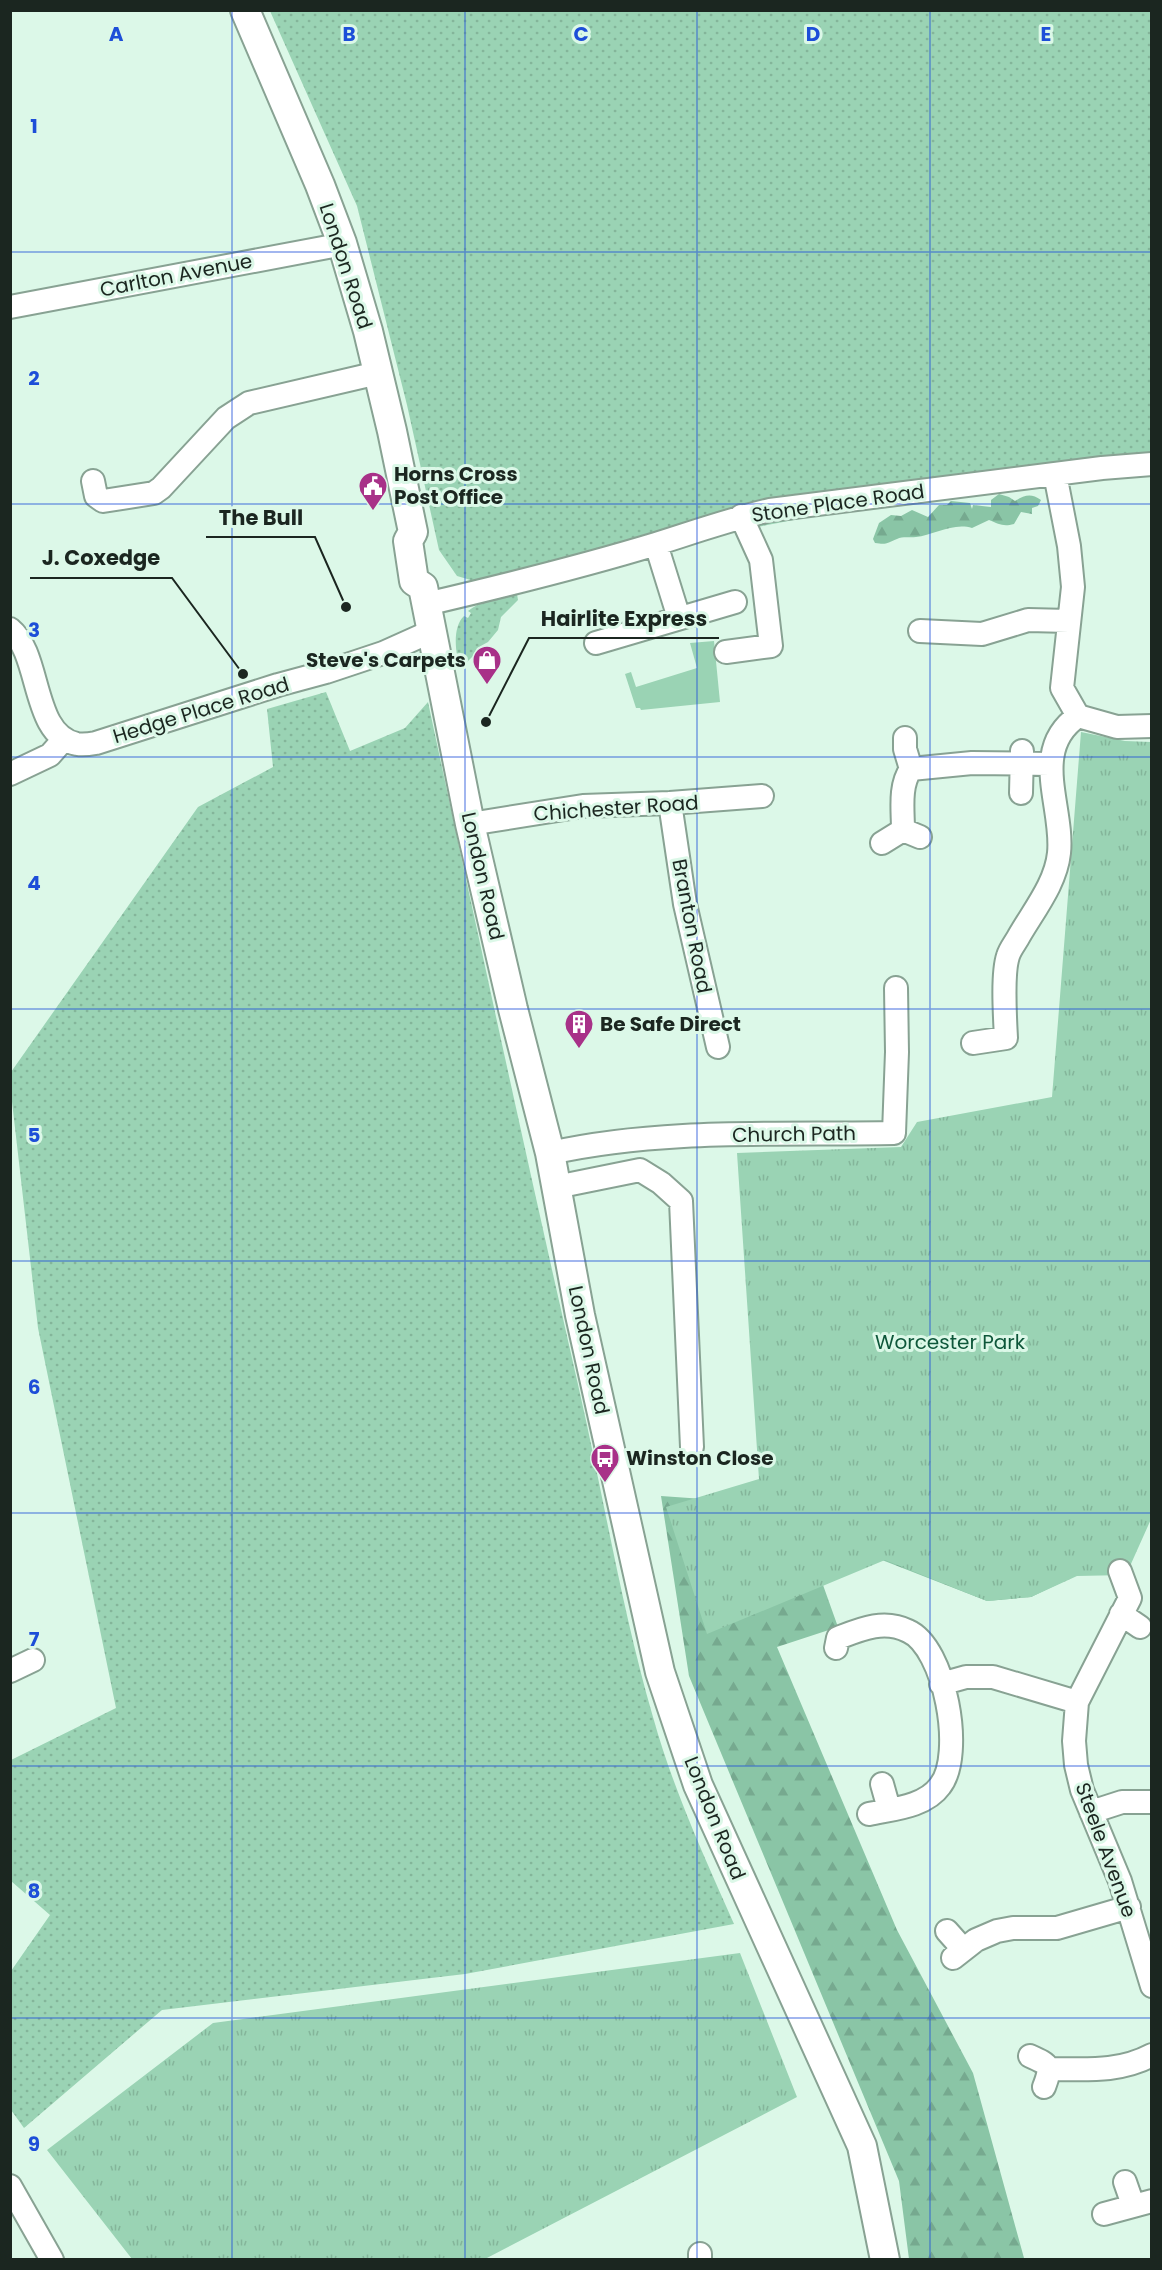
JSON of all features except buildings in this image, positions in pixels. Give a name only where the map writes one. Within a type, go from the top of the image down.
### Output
[{"type":"main road","name":"London Road","points":[[245,10],[320,185],[342,243],[378,373],[402,472],[413,532],[408,541],[414,581],[427,608],[470,825],[513,1010],[550,1153],[582,1324],[660,1672],[698,1785],[862,2146],[885,2259]]},
{"type":"street","name":"Carlton Avenue","points":[[10,307],[342,243]]},
{"type":"street","points":[[93,481],[96,496],[103,501],[154,493],[226,418],[249,403],[378,373]]},
{"type":"street","name":"Stone Place Road","points":[[427,608],[656,544],[741,516],[770,510],[1152,464]]},
{"type":"street","points":[[1055,474],[1070,556],[1072,587],[1062,688],[1078,716],[1117,727],[1152,726]]},
{"type":"street","points":[[726,652],[771,646],[760,560],[741,516]]},
{"type":"street","points":[[656,544],[679,618]]},
{"type":"street","points":[[596,643],[735,602]]},
{"type":"street","name":"Hedge Place Road","points":[[64,739],[78,744],[96,743],[383,653],[427,608]]},
{"type":"street","points":[[920,631],[982,634],[1028,620],[1069,621]]},
{"type":"street","points":[[10,629],[17,634],[29,660],[43,708],[52,726],[64,739],[50,755],[10,774]]},
{"type":"street","points":[[973,1043],[1006,1038],[1005,997],[1008,956],[1049,886],[1059,856],[1059,829],[1052,792],[1050,764],[1057,742],[1068,724],[1078,716]]},
{"type":"street","points":[[882,843],[912,833],[904,787],[905,751],[972,763],[1022,758],[1050,764]]},
{"type":"street","points":[[1021,793],[1022,758]]},
{"type":"street","name":"Chichester Road","points":[[470,825],[583,806],[670,803],[762,796]]},
{"type":"street","name":"Branton Road","points":[[670,803],[685,904],[717,1047]]},
{"type":"street","name":"Church Path","points":[[550,1153],[645,1138],[894,1133],[897,1052],[896,988]]},
{"type":"street","points":[[556,1187],[640,1170],[662,1183],[681,1201],[692,1447]]},
{"type":"street","name":"Steele Avenue","points":[[1120,1572],[1130,1598],[1131,1620],[1077,1702],[1074,1735],[1076,1765],[1082,1790],[1129,1907],[1150,1977]]},
{"type":"street","points":[[836,1648],[838,1637],[874,1626],[889,1625],[905,1629],[918,1637],[926,1646],[941,1684],[953,1733],[951,1759],[944,1779],[937,1790],[922,1800],[879,1812],[882,1784]]},
{"type":"street","points":[[10,1671],[33,1660]]},
{"type":"street","points":[[941,1684],[966,1677],[993,1677],[1077,1702]]},
{"type":"street","points":[[1091,1812],[1118,1803],[1152,1802]]},
{"type":"street","points":[[947,1931],[958,1953],[981,1937],[1002,1930],[1057,1928],[1129,1907]]},
{"type":"street","points":[[1041,2071],[1106,2070],[1152,2055]]},
{"type":"street","points":[[1104,2214],[1142,2203],[1125,2182]]},
{"type":"street","points":[[10,2186],[52,2259]]},
{"type":"green space","points":[[270,11],[1151,11],[1151,452],[474,581],[457,576],[439,550],[407,405],[357,206]]},
{"type":"green space","points":[[999,494],[1015,501],[1028,496],[1041,500],[1038,506],[1032,508],[1032,514],[1021,512],[1014,524],[1004,525],[989,520],[972,528],[951,528],[923,536],[899,538],[885,544],[875,543],[873,539],[879,523],[891,515],[901,516],[912,510],[928,517],[939,505],[947,505],[951,501],[970,503],[972,509],[973,505],[991,507],[991,500]]},
{"type":"green space","points":[[517,594],[518,600],[501,617],[498,630],[488,642],[477,648],[473,656],[461,668],[456,641],[460,621],[464,616],[468,618],[471,613],[468,611],[485,601]]},
{"type":"green space","points":[[714,641],[720,702],[641,710],[636,708],[625,674],[631,672],[636,687],[697,668],[690,643]]},
{"type":"green space","points":[[326,692],[350,751],[405,728],[428,702],[642,1677],[661,1744],[680,1796],[734,1924],[465,1974],[162,2010],[24,2128],[11,2110],[11,1971],[50,1915],[11,1881],[11,1760],[116,1708],[38,1328],[11,1093],[11,1072],[198,807],[273,767],[267,709]]},
{"type":"green space","name":"Worcester Park","points":[[1081,732],[1125,741],[1151,742],[1152,1517],[1126,1575],[1077,1576],[1031,1597],[987,1601],[885,1560],[707,1634],[666,1507],[759,1479],[737,1153],[901,1147],[917,1122],[1052,1097]]},
{"type":"green space","points":[[661,1496],[760,1503],[1077,1575],[1031,1597],[987,1601],[882,1560],[823,1585],[838,1627],[777,1647],[897,1930],[973,2073],[1024,2258],[909,2259],[899,2181],[689,1676]]},
{"type":"green space","points":[[740,1953],[797,2097],[485,2259],[132,2259],[47,2150],[213,2023]]},
{"type":"place","name":"Horns Cross Post Office","points":[[373,512]]},
{"type":"place","name":"The Bull","points":[[346,607]]},
{"type":"place","name":"J. Coxedge","points":[[243,674]]},
{"type":"place","name":"Steve's Carpets","points":[[487,686]]},
{"type":"place","name":"Hairlite Express","points":[[486,722]]},
{"type":"place","name":"Be Safe Direct","points":[[579,1050]]},
{"type":"place","name":"Winston Close","points":[[605,1484]]}]
